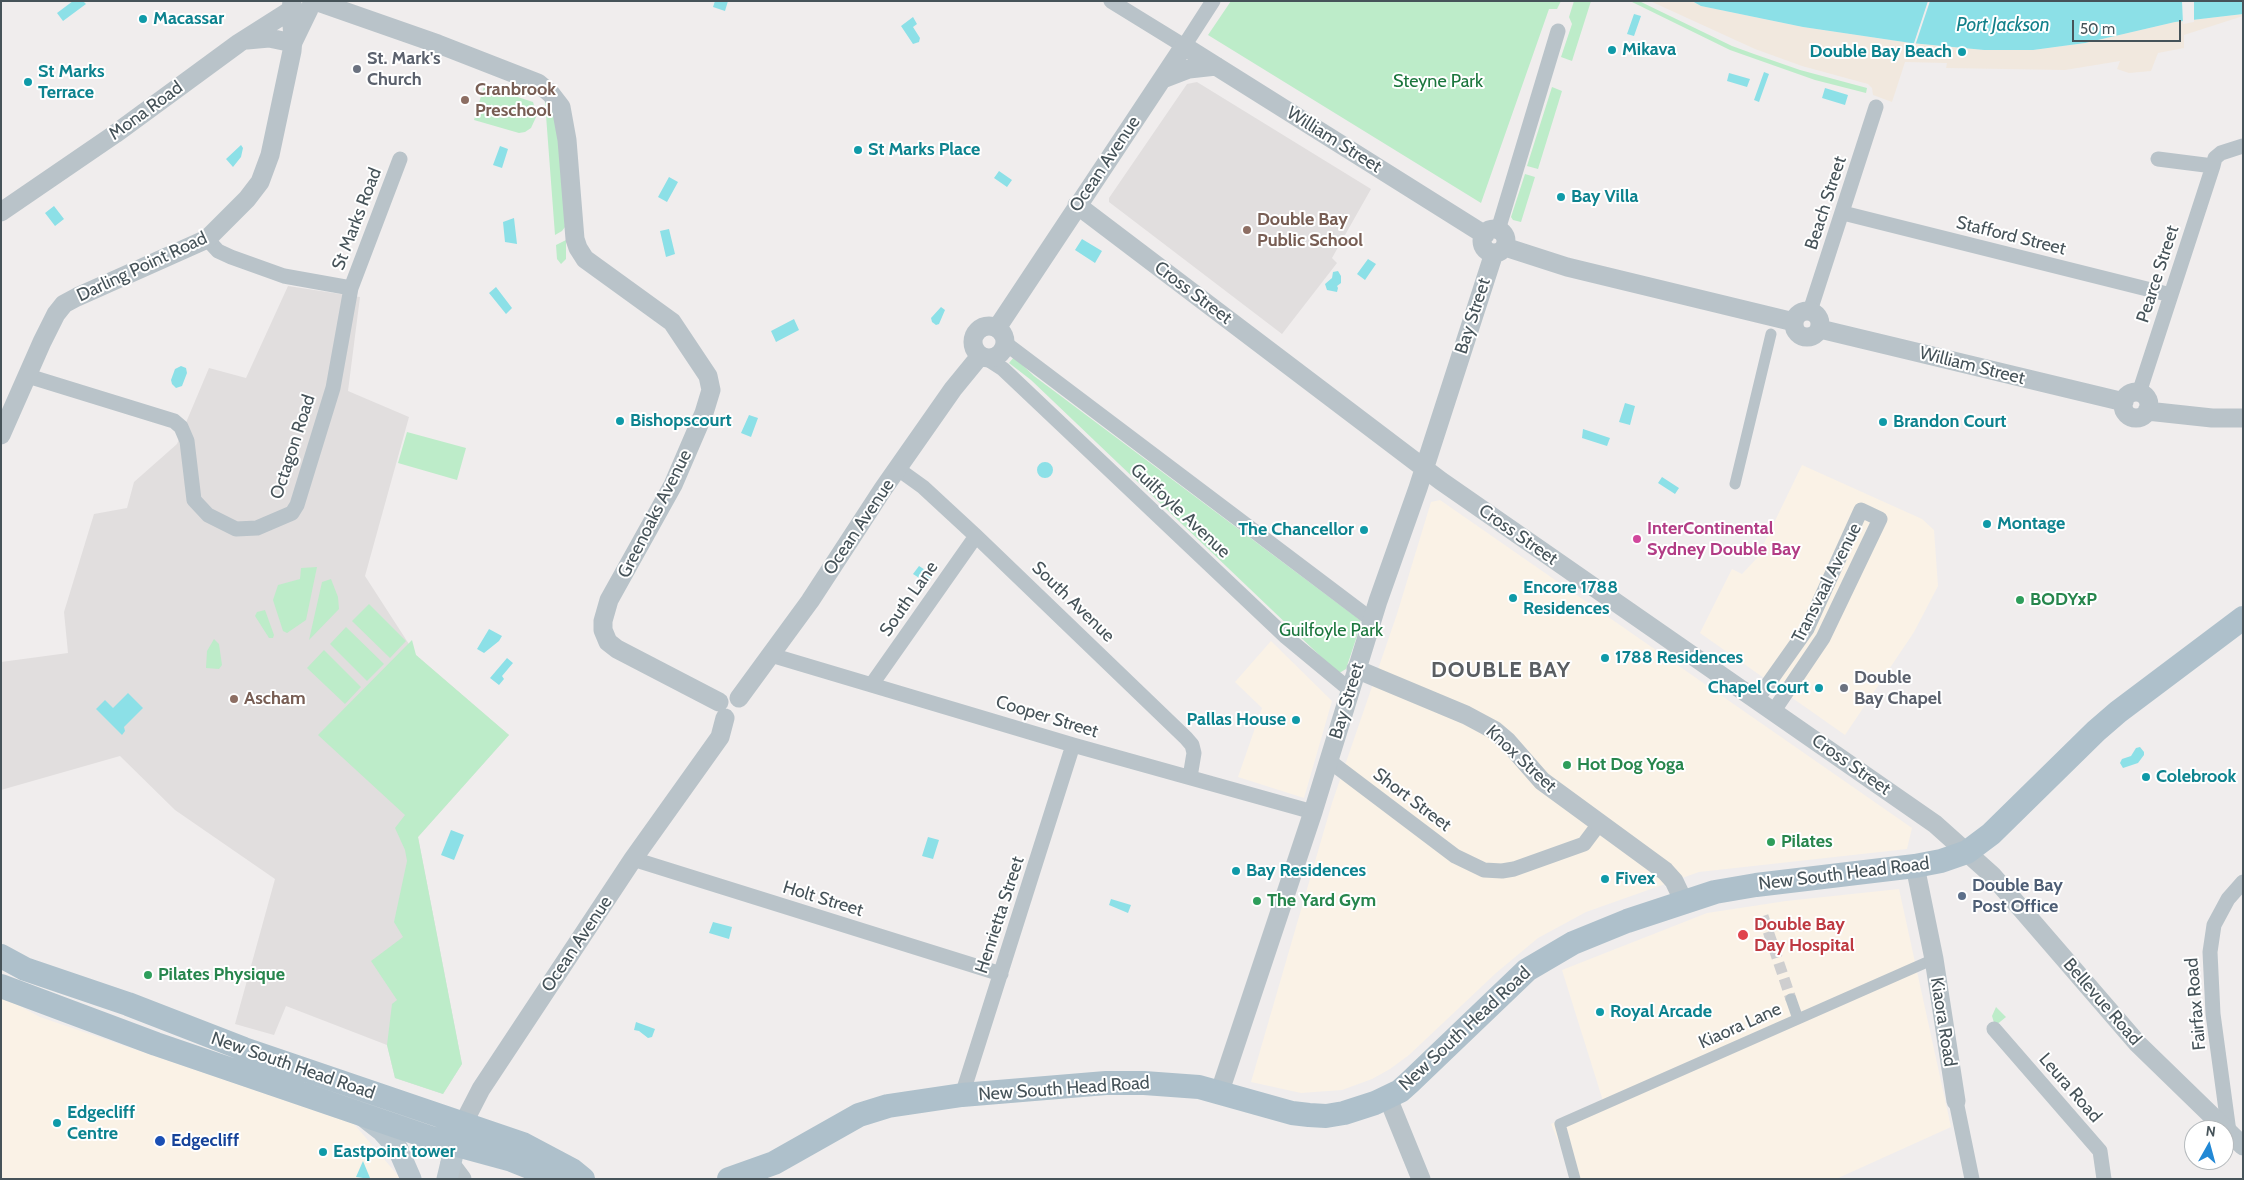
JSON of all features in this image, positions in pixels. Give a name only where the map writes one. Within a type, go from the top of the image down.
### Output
[{"type":"main road","name":"New South Head Road","points":[[729,1179],[774,1163],[859,1116],[888,1106],[962,1096],[1106,1083],[1144,1082],[1176,1084],[1220,1092],[1292,1112],[1326,1116],[1362,1108],[1388,1098],[1410,1082],[1509,985],[1541,960],[1592,935],[1715,892],[1756,885],[1915,866],[1941,861],[1967,852],[1991,834],[2110,718],[2243,618]]},
{"type":"main road","name":"New South Head Road","points":[[1,956],[25,969],[128,1004],[244,1050],[456,1158],[523,1144],[566,1166],[583,1179]]},
{"type":"main road","name":"New South Head Road","points":[[1,986],[138,1038],[360,1113],[456,1158],[512,1160],[559,1179]]},
{"type":"main road","points":[[360,1113],[382,1131],[398,1149],[411,1179]]},
{"type":"street","points":[[1111,1],[1184,46]]},
{"type":"street","name":"Ocean Avenue","points":[[1001,335],[1077,205],[1213,1]]},
{"type":"street","name":"Mona Road","points":[[1,212],[115,134],[238,43],[304,4]]},
{"type":"street","name":"Darling Point Road","points":[[1,435],[42,342],[56,314],[64,304],[77,296],[207,239],[247,199],[266,168],[277,126],[293,43],[304,4]]},
{"type":"street","name":"Greenoaks Avenue","points":[[304,4],[438,44],[538,83],[551,94],[561,108],[568,148],[574,239],[578,248],[585,258],[672,322],[708,376],[711,390],[704,413],[673,485],[609,600],[603,621],[603,630],[608,642],[617,649],[722,710]]},
{"type":"street","name":"Bay Street","points":[[1220,1092],[1313,812],[1356,669],[1423,468],[1495,241],[1558,31]]},
{"type":"street","points":[[238,43],[259,38],[293,43]]},
{"type":"street","name":"William Street","points":[[1184,46],[1495,241],[1567,267],[1794,322]]},
{"type":"street","points":[[1163,78],[1189,69],[1216,66]]},
{"type":"street","name":"Beach Street","points":[[1810,311],[1876,107]]},
{"type":"street","points":[[2158,159],[2213,166],[2215,158],[2221,153],[2243,146]]},
{"type":"street","name":"St Marks Road","points":[[207,239],[218,251],[230,257],[284,276],[351,288],[400,159]]},
{"type":"street","name":"Pearce Street","points":[[2131,398],[2171,295],[2213,166]]},
{"type":"street","name":"Cross Street","points":[[1077,205],[1423,468],[1935,824],[1967,852]]},
{"type":"street","name":"Stafford Street","points":[[1843,213],[2171,295]]},
{"type":"street","name":"Octagon Road","points":[[28,376],[174,421],[181,427],[187,441],[194,500],[208,515],[236,529],[257,528],[292,513],[297,505],[332,388],[351,288]]},
{"type":"street","points":[[1810,311],[1820,320],[1820,329],[1813,336],[1804,337],[1796,331],[1794,322],[1800,313],[1810,311]]},
{"type":"street","points":[[986,326],[1001,335],[1001,353],[992,358],[983,357],[973,347],[973,336],[986,326]]},
{"type":"street","name":"William Street","points":[[1820,329],[2131,398]]},
{"type":"street","points":[[1735,484],[1771,334]]},
{"type":"street","name":"Guilfoyle Avenue","points":[[1001,335],[1372,620]]},
{"type":"street","name":"Ocean Avenue","points":[[456,1158],[481,1088],[633,860],[720,737],[722,710],[728,695],[739,698],[771,655],[958,383],[983,357]]},
{"type":"street","name":"Guilfoyle Avenue","points":[[983,357],[1003,369],[1286,637],[1350,690]]},
{"type":"street","points":[[2131,398],[2125,412],[2130,417],[2139,418],[2147,411],[2212,418],[2243,418]]},
{"type":"street","name":"South Avenue","points":[[898,469],[924,488],[976,536],[1186,738],[1192,745],[1194,753],[1190,778]]},
{"type":"street","name":"Transvaal Avenue","points":[[1756,701],[1808,626],[1860,510],[1880,519],[1825,634],[1773,712]]},
{"type":"street","name":"South Lane","points":[[872,684],[976,536]]},
{"type":"street","points":[[1844,546],[1863,555]]},
{"type":"street","points":[[1808,626],[1825,634]]},
{"type":"street","name":"Cooper Street","points":[[771,655],[1073,745],[1313,812]]},
{"type":"street","name":"Knox Street","points":[[1356,669],[1466,715],[1494,730],[1507,741],[1542,781],[1665,871],[1674,881],[1684,902]]},
{"type":"street","name":"Henrietta Street","points":[[962,1096],[1073,745]]},
{"type":"street","name":"Short Street","points":[[1328,760],[1415,827],[1455,856],[1475,867],[1502,871],[1550,857],[1584,844],[1599,824]]},
{"type":"street","name":"Bellevue Road","points":[[1967,852],[1992,875],[2138,1044],[2217,1120]]},
{"type":"street","name":"Holt Street","points":[[633,860],[1001,974]]},
{"type":"street","name":"Kiaora Road","points":[[1915,866],[1934,959],[1956,1101],[1972,1179]]},
{"type":"street","name":"Fairfax Road","points":[[2227,1120],[2213,1014],[2210,952],[2214,925],[2228,899],[2243,882]]},
{"type":"street","name":"Kiaora Lane","points":[[1575,1179],[1560,1124],[1934,959]]},
{"type":"street","points":[[1791,999],[1798,1020]]},
{"type":"street","name":"Leura Road","points":[[1994,1029],[2100,1151],[2104,1179]]},
{"type":"street","points":[[1388,1098],[1420,1179]]},
{"type":"street","name":"Bellevue Road","points":[[2234,1137],[2243,1146]]},
{"type":"shaded area","name":"Double Bay Public School","points":[[1197,82],[1371,189],[1332,258],[1337,263],[1282,334],[1109,202],[1109,198],[1187,84]]},
{"type":"shaded area","name":"Ascham","points":[[288,286],[360,297],[348,391],[409,417],[365,576],[416,655],[509,735],[418,837],[462,1064],[443,1094],[395,1078],[387,1045],[286,1006],[274,1035],[235,1024],[275,879],[175,810],[120,756],[1,790],[1,662],[68,653],[64,612],[94,514],[127,508],[134,482],[177,444],[209,368],[246,378]]},
{"type":"shaded area","points":[[1802,465],[1922,519],[1934,530],[1938,586],[1914,632],[1845,735],[1700,633],[1732,569],[1742,574],[1757,558]]},
{"type":"shaded area","points":[[1440,500],[1912,828],[1907,849],[1699,872],[1586,912],[1538,938],[1496,973],[1409,1055],[1372,1079],[1342,1090],[1301,1093],[1251,1082],[1332,803],[1397,614],[1431,502]]},
{"type":"shaded area","points":[[1271,641],[1332,701],[1304,798],[1238,777],[1262,708],[1235,682]]},
{"type":"shaded area","points":[[1899,889],[1951,1127],[1836,1179],[1574,1179],[1551,1124],[1603,1101],[1562,970],[1707,913],[1786,901]]},
{"type":"shaded area","points":[[1,996],[40,1017],[354,1124],[401,1179],[1,1179]]},
{"type":"green space","name":"Steyne Park","points":[[1231,1],[1561,1],[1557,9],[1549,9],[1481,203],[1208,35]]},
{"type":"green space","points":[[1574,1],[1591,1],[1572,61],[1561,57],[1572,24],[1569,17]]},
{"type":"green space","points":[[1630,1],[1639,1],[1732,46],[1800,70],[1867,88],[1866,93],[1815,80],[1730,50]]},
{"type":"green space","points":[[484,86],[533,102],[537,115],[531,128],[519,133],[474,120]]},
{"type":"green space","points":[[1552,87],[1562,91],[1538,169],[1527,166]]},
{"type":"green space","points":[[548,99],[558,117],[565,227],[555,235],[545,102]]},
{"type":"green space","points":[[1525,174],[1535,177],[1521,222],[1513,220],[1511,217]]},
{"type":"green space","points":[[566,240],[566,259],[561,264],[557,259],[556,245]]},
{"type":"green space","name":"Guilfoyle Park","points":[[1014,357],[1034,376],[1360,620],[1361,624],[1346,669],[1337,672],[1031,380],[1009,363]]},
{"type":"green space","points":[[407,432],[466,448],[457,480],[398,463]]},
{"type":"green space","points":[[317,567],[306,620],[287,633],[283,631],[273,600],[278,585],[300,579],[301,568]]},
{"type":"green space","points":[[331,579],[338,597],[339,609],[309,640],[322,582]]},
{"type":"green space","points":[[369,604],[406,641],[390,658],[352,621]]},
{"type":"green space","points":[[265,610],[274,635],[273,638],[269,638],[255,616],[257,612]]},
{"type":"green space","points":[[346,627],[384,664],[367,681],[330,644]]},
{"type":"green space","points":[[214,639],[219,644],[222,665],[219,669],[206,668],[207,651]]},
{"type":"green space","points":[[412,640],[416,655],[509,735],[418,837],[462,1064],[443,1094],[395,1078],[387,1045],[392,1004],[397,1000],[371,961],[403,937],[394,922],[407,861],[405,850],[395,828],[405,815],[318,735]]},
{"type":"green space","points":[[324,650],[361,687],[345,704],[307,668]]},
{"type":"green space","points":[[1996,1007],[2006,1017],[1995,1026],[1992,1016]]},
{"type":"sand","name":"Double Bay Beach","points":[[1650,1],[1692,1],[1701,6],[1803,27],[1911,43],[1984,50],[2033,50],[2085,43],[2175,22],[2243,14],[2243,16],[2184,35],[2184,48],[2158,53],[2151,71],[2129,73],[2117,69],[2120,61],[2065,70],[1946,68],[1947,63],[1905,62],[1892,102],[1873,95],[1872,88],[1868,84],[1802,66],[1755,49]]},
{"type":"water","points":[[73,1],[83,1],[86,4],[63,21],[57,13]]},
{"type":"water","points":[[715,1],[728,1],[725,11],[713,7]]},
{"type":"water","name":"Port Jackson","points":[[1692,1],[2243,1],[2243,14],[2175,22],[2085,43],[2033,50],[1984,50],[1911,43],[1803,27],[1701,6]]},
{"type":"water","points":[[1634,14],[1641,16],[1634,36],[1627,34]]},
{"type":"water","points":[[913,17],[917,24],[913,27],[920,38],[919,42],[913,44],[901,26]]},
{"type":"water","points":[[1764,72],[1769,74],[1759,102],[1754,100]]},
{"type":"water","points":[[1729,73],[1750,79],[1747,87],[1727,81]]},
{"type":"water","points":[[1825,88],[1848,95],[1845,105],[1822,98]]},
{"type":"water","points":[[241,145],[243,148],[241,157],[233,167],[226,159]]},
{"type":"water","points":[[500,146],[508,149],[502,168],[493,165]]},
{"type":"water","points":[[999,171],[1012,180],[1007,187],[994,178]]},
{"type":"water","points":[[669,177],[678,182],[667,202],[658,197]]},
{"type":"water","points":[[54,206],[64,219],[55,226],[45,213]]},
{"type":"water","points":[[514,218],[517,244],[505,242],[503,222]]},
{"type":"water","points":[[669,229],[675,254],[666,257],[660,231]]},
{"type":"water","points":[[1082,239],[1102,251],[1095,263],[1075,250]]},
{"type":"water","points":[[1368,259],[1376,264],[1365,280],[1357,274]]},
{"type":"water","points":[[1338,271],[1341,276],[1341,283],[1337,286],[1337,292],[1327,290],[1325,284],[1332,278],[1333,272]]},
{"type":"water","points":[[496,287],[512,308],[506,314],[489,293]]},
{"type":"water","points":[[941,307],[945,310],[939,324],[936,325],[932,322],[931,318]]},
{"type":"water","points":[[794,319],[799,330],[776,342],[771,331]]},
{"type":"water","points":[[181,366],[186,368],[187,373],[182,386],[176,388],[171,380],[175,369]]},
{"type":"water","points":[[1625,403],[1635,406],[1630,425],[1619,422]]},
{"type":"water","points":[[749,415],[758,418],[751,437],[741,433]]},
{"type":"water","points":[[1583,429],[1610,438],[1607,446],[1582,438]]},
{"type":"water","points":[[1042,462],[1048,462],[1053,467],[1051,476],[1042,478],[1037,473],[1037,467]]},
{"type":"water","points":[[1662,477],[1679,488],[1675,494],[1658,483]]},
{"type":"water","points":[[919,566],[933,575],[927,583],[913,574]]},
{"type":"water","points":[[489,629],[502,636],[499,641],[484,653],[477,649]]},
{"type":"water","points":[[507,658],[513,663],[502,676],[504,679],[499,685],[490,678]]},
{"type":"water","points":[[128,693],[143,708],[124,727],[125,731],[122,735],[96,709],[105,700],[113,708]]},
{"type":"water","points":[[2140,747],[2144,755],[2138,763],[2123,768],[2120,763],[2122,759],[2131,756],[2136,748]]},
{"type":"water","points":[[451,830],[464,835],[454,860],[441,855]]},
{"type":"water","points":[[928,837],[939,840],[933,859],[922,856]]},
{"type":"water","points":[[1111,899],[1131,905],[1128,913],[1109,905]]},
{"type":"water","points":[[713,922],[732,927],[729,939],[709,933]]},
{"type":"water","points":[[636,1022],[655,1029],[652,1037],[648,1038],[639,1031],[634,1030]]},
{"type":"water","points":[[363,1161],[370,1178],[370,1179],[356,1177]]},
{"type":"pier","points":[[1928,1],[1930,1],[1915,46],[1913,46]]},
{"type":"pier","points":[[2182,1],[2194,1],[2194,22],[2183,24]]},
{"type":"tunnel","points":[[1763,916],[1791,999]]},
{"type":"place","name":"Macassar","points":[[143,19]]},
{"type":"place","name":"Mikava","points":[[1612,50]]},
{"type":"place","name":"Double Bay Beach","points":[[1962,52]]},
{"type":"place","name":"St. Mark's Church","points":[[357,69]]},
{"type":"place","name":"St Marks Terrace","points":[[28,82]]},
{"type":"place","name":"Cranbrook Preschool","points":[[465,100]]},
{"type":"place","name":"St Marks Place","points":[[858,150]]},
{"type":"place","name":"Bay Villa","points":[[1561,197]]},
{"type":"place","name":"Double Bay Public School","points":[[1247,230]]},
{"type":"place","name":"Bishopscourt","points":[[620,421]]},
{"type":"place","name":"Brandon Court","points":[[1883,422]]},
{"type":"place","name":"Montage","points":[[1987,524]]},
{"type":"place","name":"The Chancellor","points":[[1364,530]]},
{"type":"place","name":"InterContinental Sydney Double Bay","points":[[1637,539]]},
{"type":"place","name":"Encore 1788 Residences","points":[[1513,598]]},
{"type":"place","name":"BODYxP","points":[[2020,600]]},
{"type":"place","name":"1788 Residences","points":[[1605,658]]},
{"type":"place","name":"Chapel Court","points":[[1819,688]]},
{"type":"place","name":"Double Bay Chapel","points":[[1844,688]]},
{"type":"place","name":"Ascham","points":[[234,699]]},
{"type":"place","name":"Pallas House","points":[[1296,720]]},
{"type":"place","name":"Hot Dog Yoga","points":[[1567,765]]},
{"type":"place","name":"Colebrook","points":[[2146,777]]},
{"type":"place","name":"Pilates","points":[[1771,842]]},
{"type":"place","name":"Bay Residences","points":[[1236,871]]},
{"type":"place","name":"Fivex","points":[[1605,879]]},
{"type":"place","name":"Double Bay Post Office","points":[[1962,896]]},
{"type":"place","name":"The Yard Gym","points":[[1257,901]]},
{"type":"place","name":"Double Bay Day Hospital","points":[[1743,935]]},
{"type":"place","name":"Pilates Physique","points":[[148,975]]},
{"type":"place","name":"Royal Arcade","points":[[1600,1012]]},
{"type":"place","name":"Edgecliff Centre","points":[[57,1123]]},
{"type":"place","name":"Edgecliff","points":[[160,1141]]},
{"type":"place","name":"Eastpoint tower","points":[[323,1152]]},
{"type":"district","name":"DOUBLE BAY","points":[[1501,671]]}]
